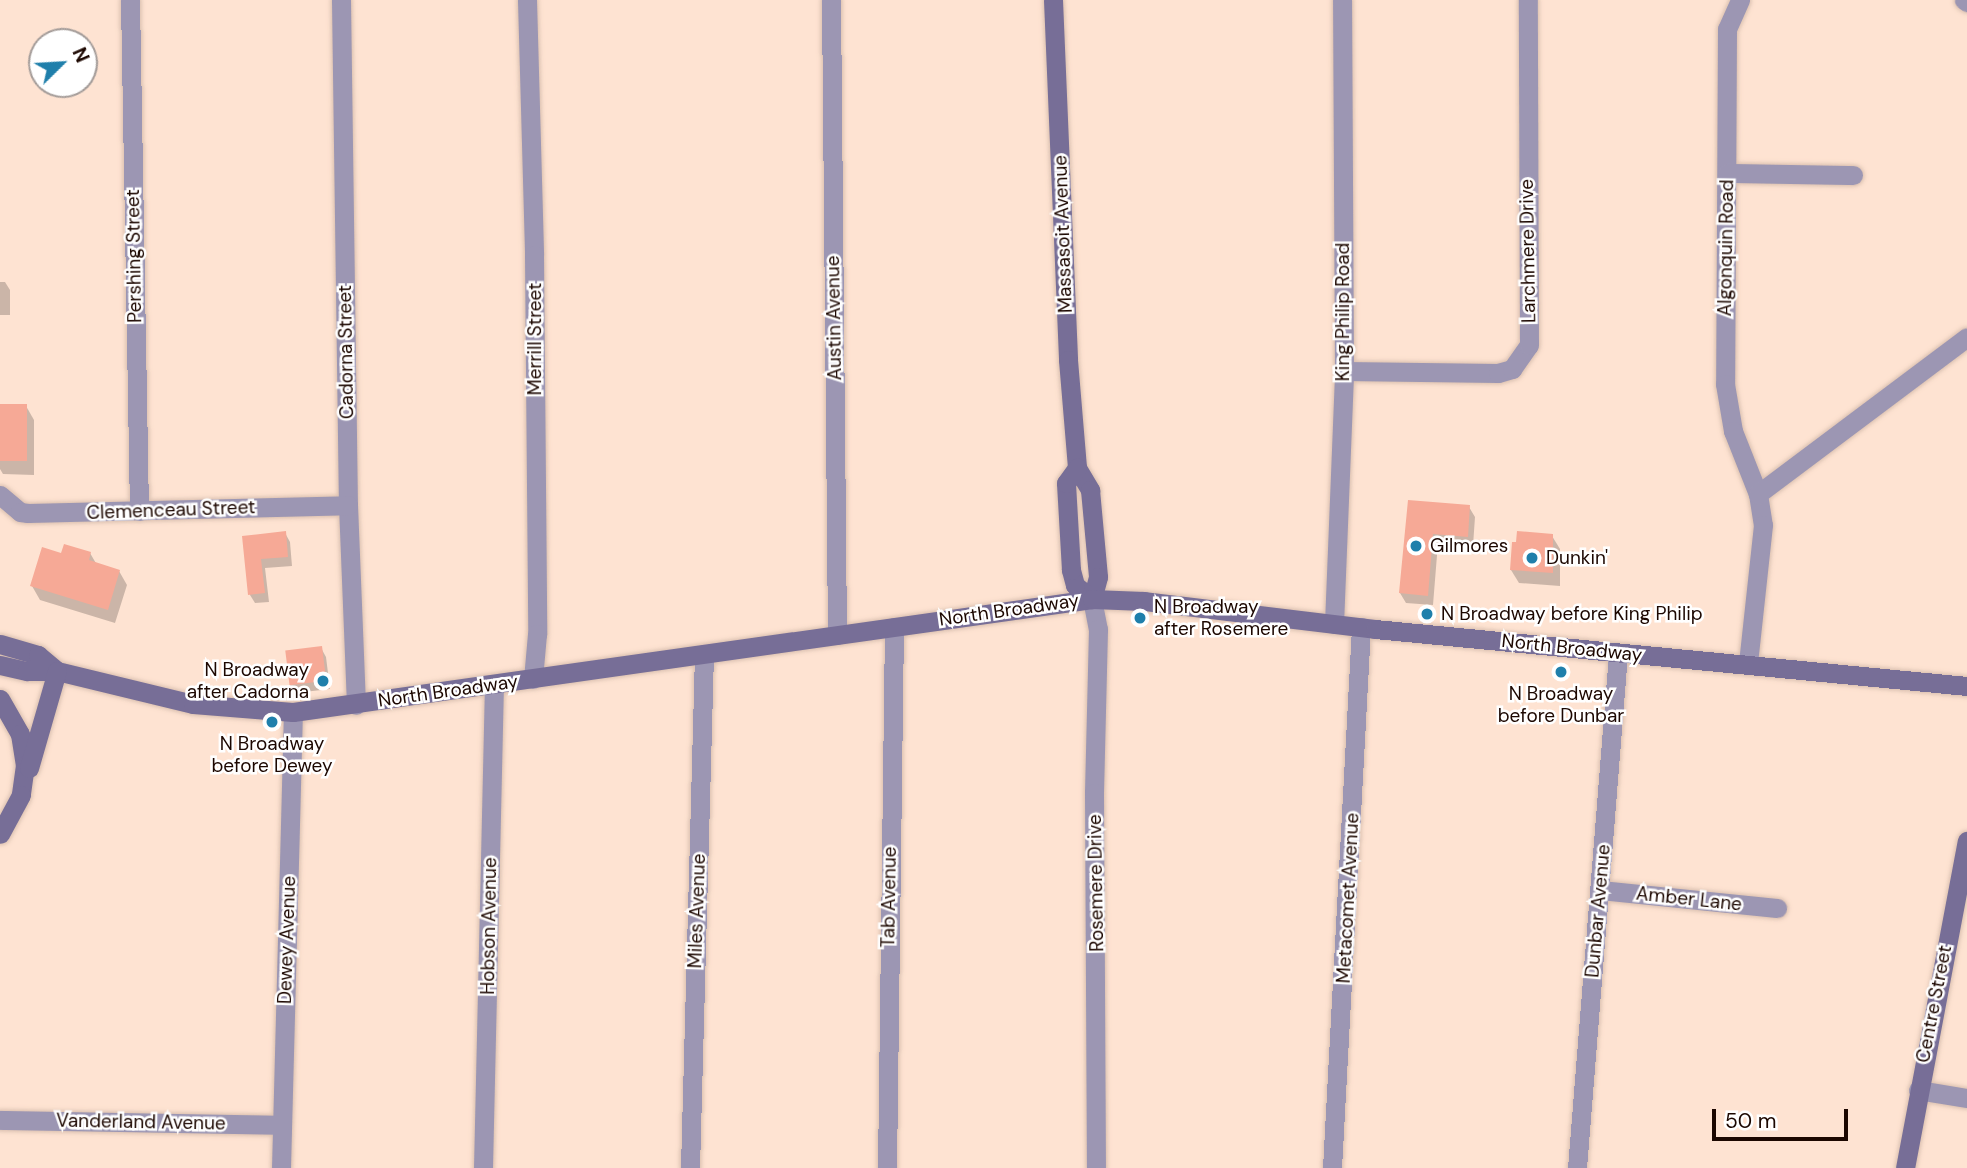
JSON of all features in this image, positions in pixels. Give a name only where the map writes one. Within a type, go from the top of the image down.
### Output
[{"type":"main road","name":"Massasoit Avenue","points":[[1053,0],[1068,360],[1077,468],[1090,490],[1098,577],[1092,598],[1075,585],[1071,570],[1066,483],[1077,468]]},
{"type":"main road","name":"North Broadway","points":[[0,664],[34,672],[57,671],[178,701],[293,712],[1092,598],[1144,601],[1618,654],[1967,686]]},
{"type":"main road","name":"North Broadway","points":[[0,644],[38,655],[57,671]]},
{"type":"main road","points":[[0,834],[21,795],[57,671]]},
{"type":"main road","points":[[0,699],[15,720],[24,749],[21,795]]},
{"type":"main road","name":"Centre Street","points":[[1905,1168],[1918,1090],[1962,891],[1967,841]]},
{"type":"street","name":"Pershing Street","points":[[130,0],[139,512]]},
{"type":"street","name":"Cadorna Street","points":[[341,0],[348,505],[356,705]]},
{"type":"street","name":"Merrill Street","points":[[527,0],[535,268],[537,634],[533,679]]},
{"type":"street","name":"Austin Avenue","points":[[831,0],[837,635]]},
{"type":"street","name":"King Philip Road","points":[[1334,624],[1344,371],[1342,0]]},
{"type":"street","name":"Larchmere Drive","points":[[1344,371],[1498,373],[1512,369],[1529,345],[1528,0]]},
{"type":"street","name":"Algonquin Road","points":[[1740,0],[1727,29],[1725,384],[1732,431],[1758,494],[1763,525],[1748,664]]},
{"type":"street","points":[[1727,173],[1853,175]]},
{"type":"street","points":[[1758,494],[1967,337]]},
{"type":"street","name":"Clemenceau Street","points":[[0,495],[20,512],[28,513],[348,505]]},
{"type":"street","name":"Rosemere Drive","points":[[1092,598],[1098,629],[1094,793],[1096,1168]]},
{"type":"street","name":"Tab Avenue","points":[[887,1168],[894,627]]},
{"type":"street","name":"Metacomet Avenue","points":[[1332,1168],[1361,627]]},
{"type":"street","name":"Miles Avenue","points":[[690,1168],[704,654]]},
{"type":"street","name":"Dunbar Avenue","points":[[1577,1168],[1618,654]]},
{"type":"street","name":"Hobson Avenue","points":[[483,1168],[494,684]]},
{"type":"street","name":"Dewey Avenue","points":[[281,1168],[293,712]]},
{"type":"street","name":"Amber Lane","points":[[1600,890],[1777,908]]},
{"type":"street","points":[[1918,1090],[1967,1098]]},
{"type":"street","name":"Vanderland Avenue","points":[[0,1119],[282,1125]]},
{"type":"building","points":[[0,404],[27,404],[27,461],[0,461]]},
{"type":"building","points":[[1408,500],[1470,505],[1468,537],[1433,534],[1428,596],[1399,593]]},
{"type":"building","points":[[286,531],[288,557],[261,559],[265,593],[248,595],[242,536]]},
{"type":"building","name":"Dunkin'","points":[[1517,531],[1553,534],[1553,573],[1510,570],[1512,542],[1516,542]]},
{"type":"building","points":[[64,544],[91,552],[89,560],[120,570],[108,610],[30,586],[42,547],[61,553]]},
{"type":"building","points":[[322,646],[326,681],[290,685],[285,651]]},
{"type":"place","name":"Gilmores","points":[[1416,546]]},
{"type":"place","name":"Dunkin'","points":[[1532,558]]},
{"type":"place","name":"N Broadway before King Philip","points":[[1427,614]]},
{"type":"place","name":"N Broadway after Rosemere","points":[[1140,618]]},
{"type":"place","name":"N Broadway before Dunbar","points":[[1561,672]]},
{"type":"place","name":"N Broadway after Cadorna","points":[[323,681]]},
{"type":"place","name":"N Broadway before Dewey","points":[[272,722]]}]
